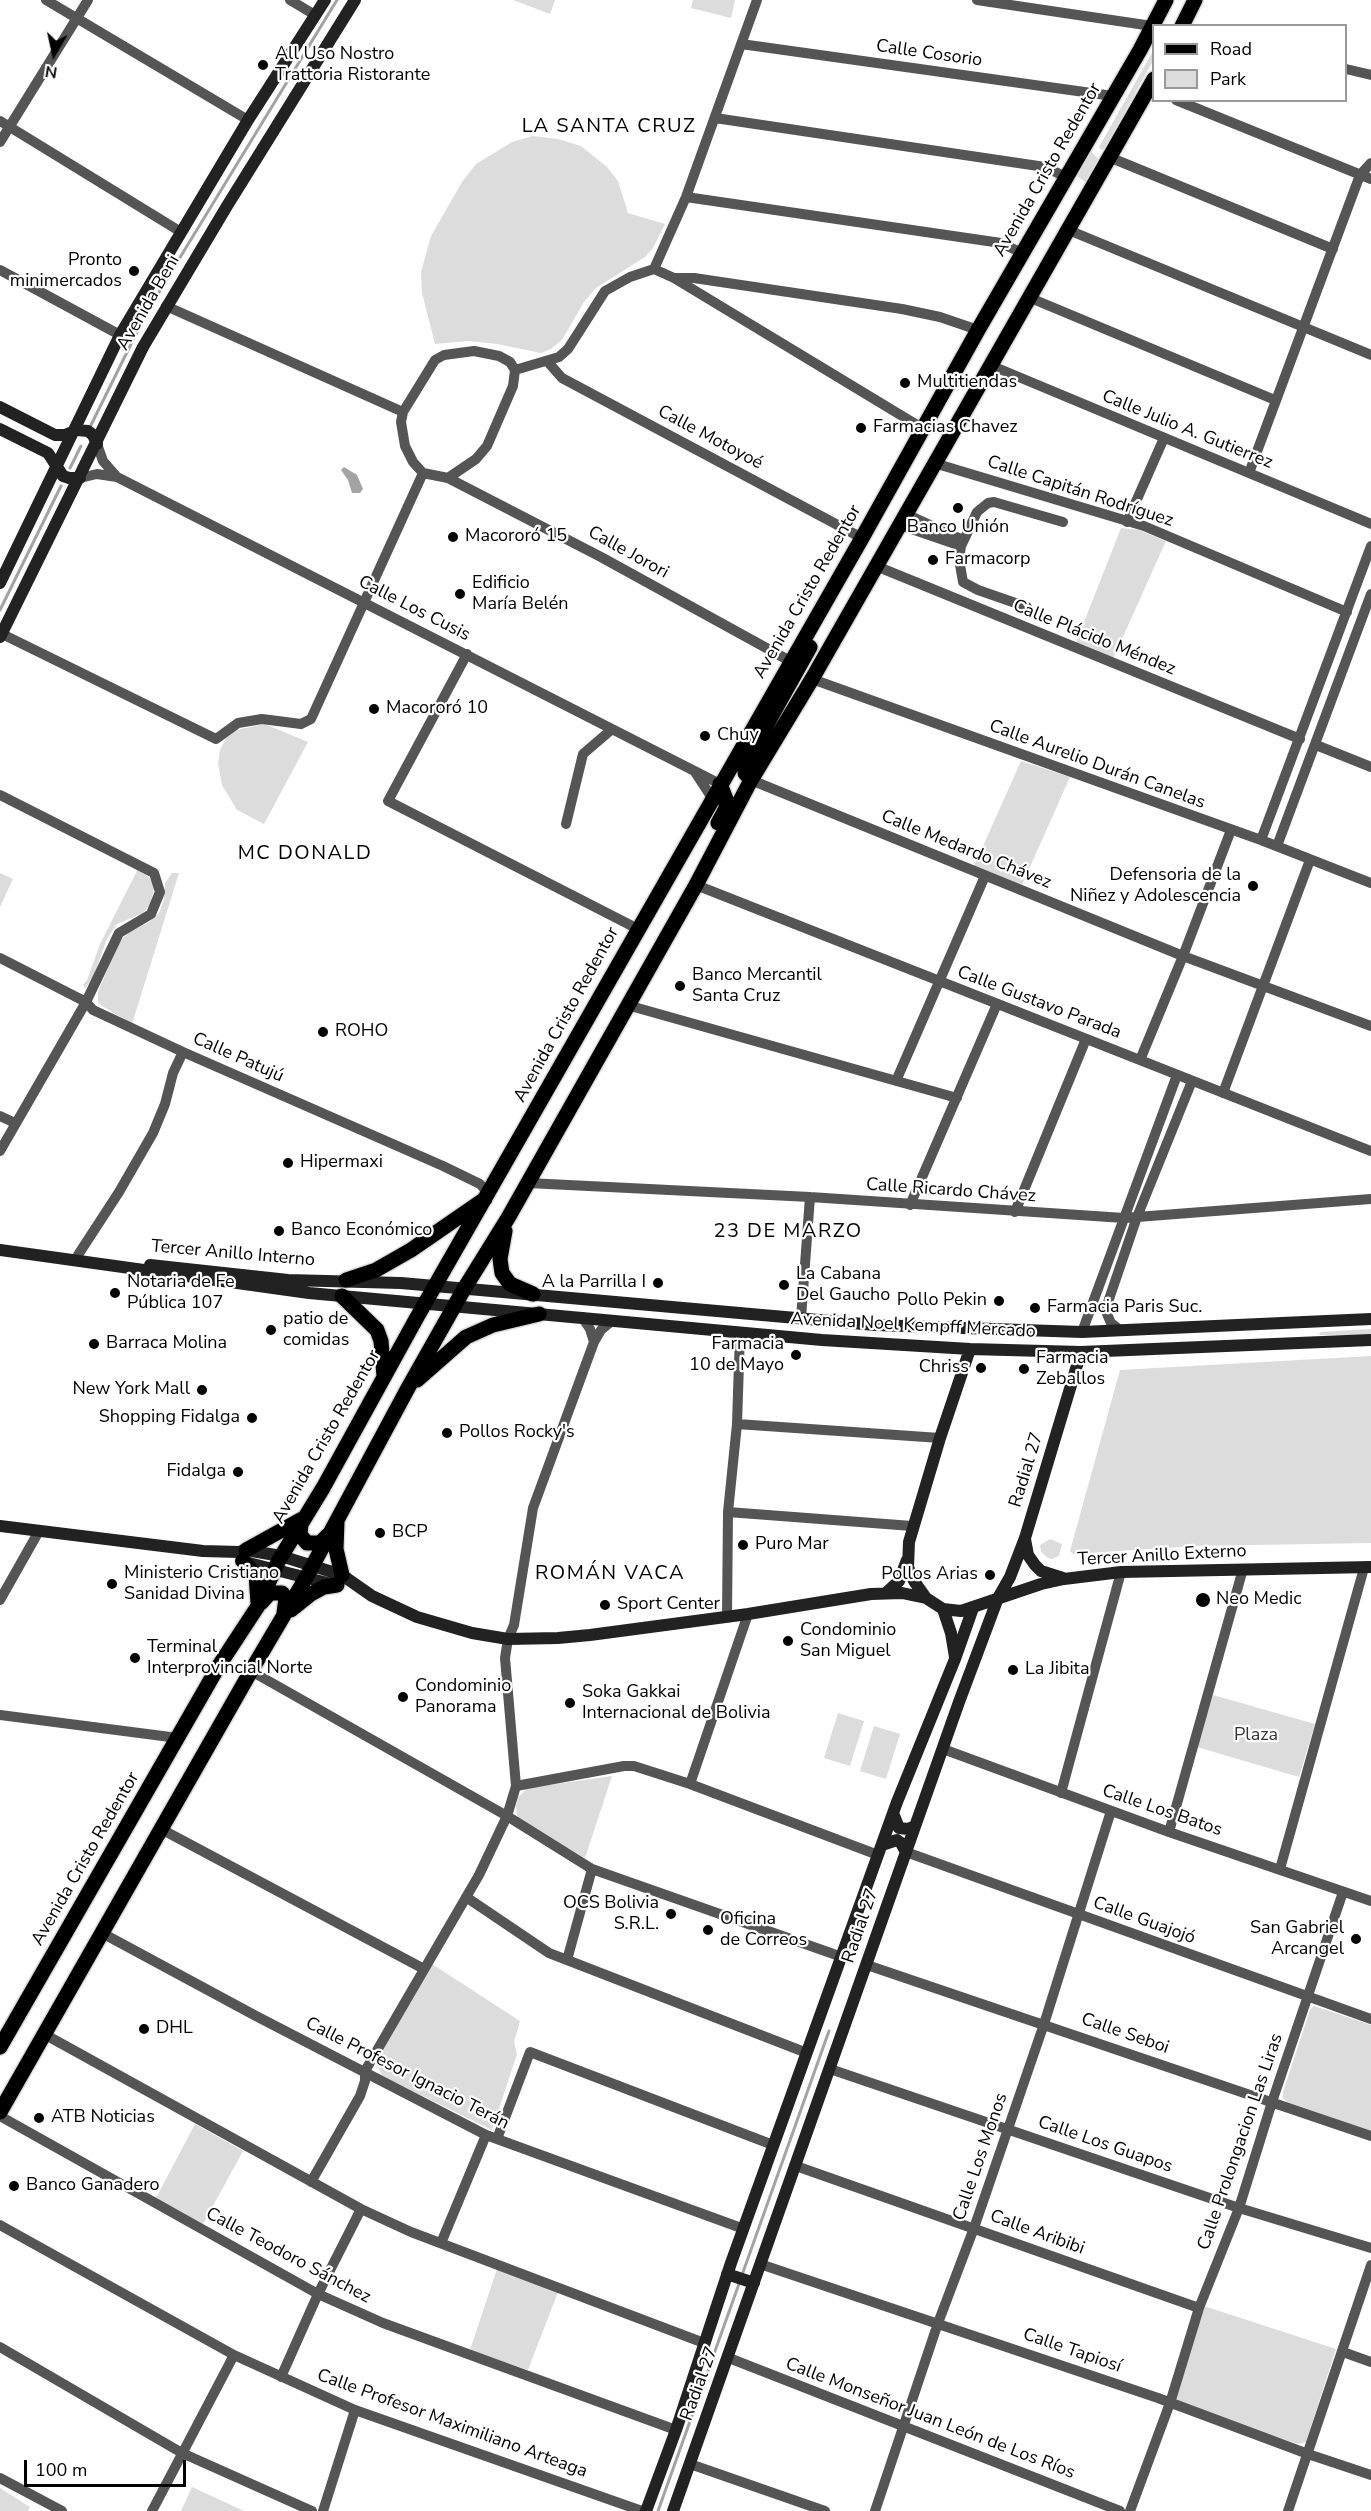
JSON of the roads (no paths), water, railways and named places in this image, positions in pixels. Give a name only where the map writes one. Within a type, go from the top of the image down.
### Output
[{"type":"main road","name":"Avenida Cristo Redentor","points":[[1153,24],[1166,0]]},
{"type":"main road","points":[[1183,24],[1195,0]]},
{"type":"main road","name":"Avenida Cristo Redentor","points":[[0,2047],[218,1667],[258,1606],[278,1563],[323,1488],[384,1376],[1152,26]]},
{"type":"main road","points":[[0,2114],[161,1828],[310,1571],[408,1388],[528,1183],[696,885],[751,780],[812,679],[1066,229],[1152,86]]},
{"type":"main road","points":[[1096,128],[1094,150],[1103,157],[1109,157]]},
{"type":"main road","points":[[1066,177],[1074,177],[1083,186],[1076,213]]},
{"type":"main road","points":[[751,780],[745,772],[747,760],[820,628],[831,591]]},
{"type":"main road","points":[[627,1005],[639,967],[726,808],[725,793],[720,784]]},
{"type":"main road","points":[[346,1280],[376,1270],[411,1250],[488,1196]]},
{"type":"main road","points":[[508,1218],[500,1259],[502,1273],[510,1284],[533,1294]]},
{"type":"main road","points":[[342,1296],[377,1330],[381,1341],[384,1376]]},
{"type":"main road","points":[[408,1388],[466,1337],[493,1325],[539,1314]]},
{"type":"main road","points":[[284,1616],[311,1594],[340,1580],[336,1549],[337,1520]]},
{"type":"main road","points":[[302,1521],[300,1535],[307,1543],[320,1544],[329,1533]]},
{"type":"main road","points":[[258,1606],[256,1575],[244,1556],[302,1521]]},
{"type":"main road","points":[[258,1606],[270,1593],[282,1593],[286,1598],[284,1616]]},
{"type":"street","points":[[46,0],[248,120]]},
{"type":"street","points":[[0,142],[5,124],[88,0]]},
{"type":"street","points":[[290,0],[315,15]]},
{"type":"street","name":"Avenida Beni","points":[[0,583],[120,335],[248,120],[324,0]]},
{"type":"street","name":"Avenida Beni","points":[[1,636],[143,347],[355,0]]},
{"type":"street","points":[[654,269],[686,197],[757,0]]},
{"type":"street","points":[[977,0],[1152,26]]},
{"type":"street","name":"Calle Cosorio","points":[[741,44],[1113,96]]},
{"type":"street","points":[[1347,69],[1371,75]]},
{"type":"street","points":[[1181,102],[1366,177]]},
{"type":"street","points":[[715,118],[1045,167],[1066,177]]},
{"type":"street","points":[[5,124],[181,232]]},
{"type":"street","points":[[1109,157],[1333,249]]},
{"type":"street","points":[[1250,472],[1302,327],[1371,163]]},
{"type":"street","points":[[686,197],[1001,243],[1022,253]]},
{"type":"street","points":[[1066,229],[1371,355]]},
{"type":"street","points":[[515,369],[559,357],[568,349],[605,291],[630,277],[654,269],[674,278],[922,428]]},
{"type":"street","points":[[0,270],[120,335]]},
{"type":"street","points":[[674,278],[694,278],[902,309],[940,317],[978,330]]},
{"type":"street","points":[[1028,297],[1275,400]]},
{"type":"street","points":[[166,306],[403,412]]},
{"type":"street","points":[[474,351],[488,353],[510,362],[515,369],[513,386],[487,446],[476,459],[448,478],[423,473],[413,462],[405,446],[401,422],[403,412],[428,368],[444,355],[474,351]]},
{"type":"street","name":"Calle Motoyoé","points":[[547,361],[562,378],[862,538]]},
{"type":"street","name":"Calle Julio A. Gutierrez","points":[[990,366],[1371,524]]},
{"type":"street","points":[[0,407],[61,436],[88,431],[93,435],[97,444]]},
{"type":"street","points":[[0,429],[48,453],[56,468],[66,478],[80,478]]},
{"type":"street","points":[[37,447],[45,429]]},
{"type":"street","points":[[1126,522],[1164,438]]},
{"type":"street","name":"Calle Los Cusis","points":[[97,444],[103,462],[117,477]]},
{"type":"street","name":"Calle Capitán Rodríguez","points":[[934,463],[1144,526],[1347,612]]},
{"type":"street","points":[[1,636],[216,738],[238,723],[262,719],[301,724],[311,719],[423,473]]},
{"type":"street","name":"Calle Los Cusis","points":[[80,478],[97,474],[117,477],[720,784]]},
{"type":"street","name":"Calle Jorori","points":[[448,478],[601,557],[790,661]]},
{"type":"street","points":[[1027,607],[978,590],[963,582],[958,559],[962,543],[977,512],[988,502],[1062,522]]},
{"type":"street","points":[[903,519],[962,543]]},
{"type":"street","points":[[1261,840],[1371,546]]},
{"type":"street","name":"Calle Plácido Méndez","points":[[876,566],[1300,739]]},
{"type":"street","points":[[1277,846],[1368,620],[1371,594]]},
{"type":"street","points":[[467,654],[388,801],[638,929]]},
{"type":"street","name":"Calle Aurelio Durán Canelas","points":[[812,679],[1261,840],[1371,884]]},
{"type":"street","points":[[566,824],[583,754],[611,730]]},
{"type":"street","points":[[1316,745],[1371,767]]},
{"type":"street","points":[[695,772],[712,798]]},
{"type":"street","name":"Calle Medardo Chávez","points":[[751,780],[1183,956],[1371,1026]]},
{"type":"street","points":[[0,795],[154,873],[160,892],[150,914],[119,933],[86,1002],[0,1151]]},
{"type":"street","points":[[1278,797],[1293,802]]},
{"type":"street","points":[[1140,1060],[1231,830]]},
{"type":"street","points":[[1223,1093],[1310,860]]},
{"type":"street","points":[[896,1081],[985,876]]},
{"type":"street","name":"Calle Gustavo Parada","points":[[696,885],[1371,1151]]},
{"type":"street","name":"Calle Patujú","points":[[0,958],[86,1002],[93,1010],[468,1178],[485,1188],[488,1196]]},
{"type":"street","points":[[910,1205],[997,1004]]},
{"type":"street","points":[[627,1005],[957,1098]]},
{"type":"street","points":[[1015,1212],[1086,1039]]},
{"type":"street","points":[[78,1255],[119,1192],[153,1133],[183,1052]]},
{"type":"street","points":[[1082,1332],[1177,1075]]},
{"type":"street","points":[[1121,1331],[1111,1323],[1107,1314],[1107,1305],[1137,1217],[1192,1081]]},
{"type":"street","points":[[0,1116],[15,1123]]},
{"type":"street","points":[[468,1178],[482,1178],[500,1173]]},
{"type":"street","name":"Calle Ricardo Chávez","points":[[528,1183],[810,1197],[1124,1218],[1371,1200]]},
{"type":"street","points":[[801,1318],[810,1197]]},
{"type":"street","name":"Tercer Anillo Interno","points":[[0,1244],[288,1280],[346,1280],[464,1289]]},
{"type":"street","name":"Tercer Anillo Interno","points":[[0,1250],[172,1276],[453,1308]]},
{"type":"street","name":"Avenida Noel Kempff Mercado","points":[[464,1289],[875,1325],[1082,1332],[1371,1319]]},
{"type":"street","name":"Avenida Noel Kempff Mercado","points":[[453,1308],[582,1317],[740,1333],[970,1349],[1081,1352],[1371,1340]]},
{"type":"street","points":[[582,1317],[590,1329],[594,1342]]},
{"type":"street","points":[[311,2182],[360,2096],[365,2081],[365,2071],[466,1897],[507,1816],[516,1786],[506,1658],[508,1639],[514,1625],[533,1508],[594,1342],[601,1330],[612,1321]]},
{"type":"street","points":[[1308,1322],[1310,1343]]},
{"type":"street","points":[[921,1346],[922,1326]]},
{"type":"street","points":[[727,1616],[728,1512],[737,1424],[740,1333]]},
{"type":"street","points":[[886,1593],[899,1581],[908,1559],[912,1526],[970,1349]]},
{"type":"street","name":"Radial 27","points":[[673,2511],[729,2358],[751,2282],[760,2265],[796,2166],[964,1688],[998,1598],[1010,1577],[1025,1538],[1081,1352]]},
{"type":"street","points":[[737,1424],[940,1438]]},
{"type":"street","points":[[728,1512],[912,1526]]},
{"type":"street","points":[[0,1526],[206,1551],[238,1552],[244,1556],[340,1580],[417,1617],[472,1633],[508,1639],[558,1638],[748,1614],[819,1601],[902,1593],[926,1598],[944,1609],[956,1659],[965,1664],[964,1688]]},
{"type":"street","points":[[0,1600],[39,1532]]},
{"type":"street","points":[[1025,1538],[1028,1555],[1041,1571],[1064,1579]]},
{"type":"street","points":[[908,1559],[914,1581],[926,1598]]},
{"type":"street","points":[[1280,1869],[1367,1568]]},
{"type":"street","name":"Tercer Anillo Externo","points":[[944,1609],[961,1611],[1064,1579],[1121,1572],[1367,1568]]},
{"type":"street","points":[[1169,1832],[1243,1569]]},
{"type":"street","points":[[1061,1793],[1121,1572]]},
{"type":"street","name":"Radial 27","points":[[644,2511],[676,2430],[704,2343],[731,2275],[773,2145],[893,1814],[956,1659],[973,1608]]},
{"type":"street","points":[[690,1784],[748,1614]]},
{"type":"street","points":[[251,1671],[507,1816],[592,1869],[842,1957]]},
{"type":"street","points":[[0,1715],[178,1738]]},
{"type":"street","name":"Calle Los Batos","points":[[943,1749],[1169,1832],[1371,1902]]},
{"type":"street","points":[[516,1786],[634,1766],[880,1850],[897,1840],[906,1852]]},
{"type":"street","name":"Calle Los Monos","points":[[875,2511],[938,2323],[974,2228],[1044,2024],[1076,1914],[1111,1811]]},
{"type":"street","points":[[893,1814],[899,1828],[908,1829],[915,1826]]},
{"type":"street","points":[[161,1828],[424,1969]]},
{"type":"street","name":"Calle Guajojó","points":[[906,1852],[1371,2019]]},
{"type":"street","points":[[567,1960],[592,1869]]},
{"type":"street","name":"Calle Prolongacion Las Liras","points":[[1130,2511],[1170,2403],[1199,2308],[1239,2208],[1343,1892]]},
{"type":"street","points":[[466,1897],[549,1953],[807,2053]]},
{"type":"street","name":"Calle Profesor Ignacio Terán","points":[[102,1933],[486,2135],[744,2229]]},
{"type":"street","name":"Calle Seboi","points":[[867,1965],[1371,2136]]},
{"type":"street","points":[[44,2034],[361,2209],[441,2243],[704,2343]]},
{"type":"street","points":[[497,2139],[530,2052],[773,2145]]},
{"type":"street","name":"Calle Los Guapos","points":[[830,2069],[1239,2208],[1371,2248]]},
{"type":"street","name":"Calle Teodoro Sánchez","points":[[0,2114],[318,2294],[382,2323],[676,2430]]},
{"type":"street","points":[[441,2243],[486,2135]]},
{"type":"street","name":"Calle Aribibi","points":[[796,2166],[1199,2308]]},
{"type":"street","points":[[281,2377],[318,2294],[361,2209]]},
{"type":"street","name":"Calle Profesor Maximiliano Arteaga","points":[[0,2224],[234,2355],[281,2377],[356,2410],[644,2511]]},
{"type":"street","name":"Calle Tapiosí","points":[[760,2265],[938,2323],[1371,2475]]},
{"type":"street","points":[[1288,2511],[1371,2265]]},
{"type":"street","points":[[731,2275],[751,2282]]},
{"type":"street","points":[[0,2347],[182,2453],[312,2511]]},
{"type":"street","points":[[1342,2352],[1371,2362]]},
{"type":"street","points":[[152,2511],[234,2355]]},
{"type":"street","name":"Calle Monseñor Juan León de Los Ríos","points":[[729,2358],[1120,2511]]},
{"type":"street","points":[[323,2511],[356,2410]]},
{"type":"street","points":[[690,2464],[825,2511]]},
{"type":"street","points":[[0,2478],[62,2511]]},
{"type":"waterway","points":[[91,425],[162,287],[337,0]]},
{"type":"waterway","points":[[70,468],[81,446]]},
{"type":"waterway","points":[[0,610],[61,486]]},
{"type":"waterway","points":[[742,2275],[829,2031]]},
{"type":"waterway","points":[[658,2511],[740,2281]]},
{"type":"place","name":"All Uso Nostro Trattoria Ristorante","points":[[263,65]]},
{"type":"place","name":"Pronto minimercados","points":[[134,271]]},
{"type":"place","name":"Multitiendas","points":[[905,383]]},
{"type":"place","name":"Farmacias Chavez","points":[[861,428]]},
{"type":"place","name":"Banco Unión","points":[[958,508]]},
{"type":"place","name":"Macororó 15","points":[[453,537]]},
{"type":"place","name":"Farmacorp","points":[[933,560]]},
{"type":"place","name":"Edificio María Belén","points":[[460,594]]},
{"type":"place","name":"Macororó 10","points":[[374,709]]},
{"type":"place","name":"Chuy","points":[[705,736]]},
{"type":"place","name":"Defensoria de la Niñez y Adolescencia","points":[[1253,886]]},
{"type":"place","name":"Banco Mercantil Santa Cruz","points":[[680,986]]},
{"type":"place","name":"ROHO","points":[[323,1032]]},
{"type":"place","name":"Hipermaxi","points":[[288,1163]]},
{"type":"place","name":"Banco Económico","points":[[279,1231]]},
{"type":"place","name":"A la Parrilla I","points":[[658,1283]]},
{"type":"place","name":"La Cabana Del Gaucho","points":[[784,1285]]},
{"type":"place","name":"Notaria de Fe Pública 107","points":[[115,1293]]},
{"type":"place","name":"Pollo Pekin","points":[[999,1301]]},
{"type":"place","name":"Farmacia Paris Suc.","points":[[1035,1308]]},
{"type":"place","name":"patio de comidas","points":[[271,1330]]},
{"type":"place","name":"Barraca Molina","points":[[94,1344]]},
{"type":"place","name":"Farmacia 10 de Mayo","points":[[796,1355]]},
{"type":"place","name":"Chriss","points":[[981,1368]]},
{"type":"place","name":"Farmacia Zeballos","points":[[1024,1369]]},
{"type":"place","name":"New York Mall","points":[[202,1390]]},
{"type":"place","name":"Shopping Fidalga","points":[[252,1418]]},
{"type":"place","name":"Pollos Rocky's","points":[[447,1433]]},
{"type":"place","name":"Fidalga","points":[[238,1472]]},
{"type":"place","name":"BCP","points":[[380,1533]]},
{"type":"place","name":"Puro Mar","points":[[743,1545]]},
{"type":"place","name":"Pollos Arias","points":[[990,1575]]},
{"type":"place","name":"Ministerio Cristiano Sanidad Divina","points":[[112,1584]]},
{"type":"place","name":"Neo Medic","points":[[1203,1600]]},
{"type":"place","name":"Sport Center","points":[[605,1605]]},
{"type":"place","name":"Condominio San Miguel","points":[[788,1641]]},
{"type":"place","name":"Terminal Interprovincial Norte","points":[[135,1658]]},
{"type":"place","name":"La Jibita","points":[[1013,1670]]},
{"type":"place","name":"Condominio Panorama","points":[[403,1697]]},
{"type":"place","name":"Soka Gakkai Internacional de Bolivia","points":[[570,1703]]},
{"type":"place","name":"OCS Bolivia S.R.L.","points":[[671,1914]]},
{"type":"place","name":"Oficina de Correos","points":[[708,1930]]},
{"type":"place","name":"San Gabriel Arcangel","points":[[1356,1939]]},
{"type":"place","name":"DHL","points":[[144,2029]]},
{"type":"place","name":"ATB Noticias","points":[[39,2118]]},
{"type":"place","name":"Banco Ganadero","points":[[14,2186]]},
{"type":"district","name":"LA SANTA CRUZ","points":[[609,127]]},
{"type":"district","name":"MC DONALD","points":[[305,854]]},
{"type":"district","name":"23 DE MARZO","points":[[788,1232]]},
{"type":"district","name":"ROMÁN VACA","points":[[610,1574]]},
{"type":"park label","name":"Plaza","points":[[1256,1736]]}]
